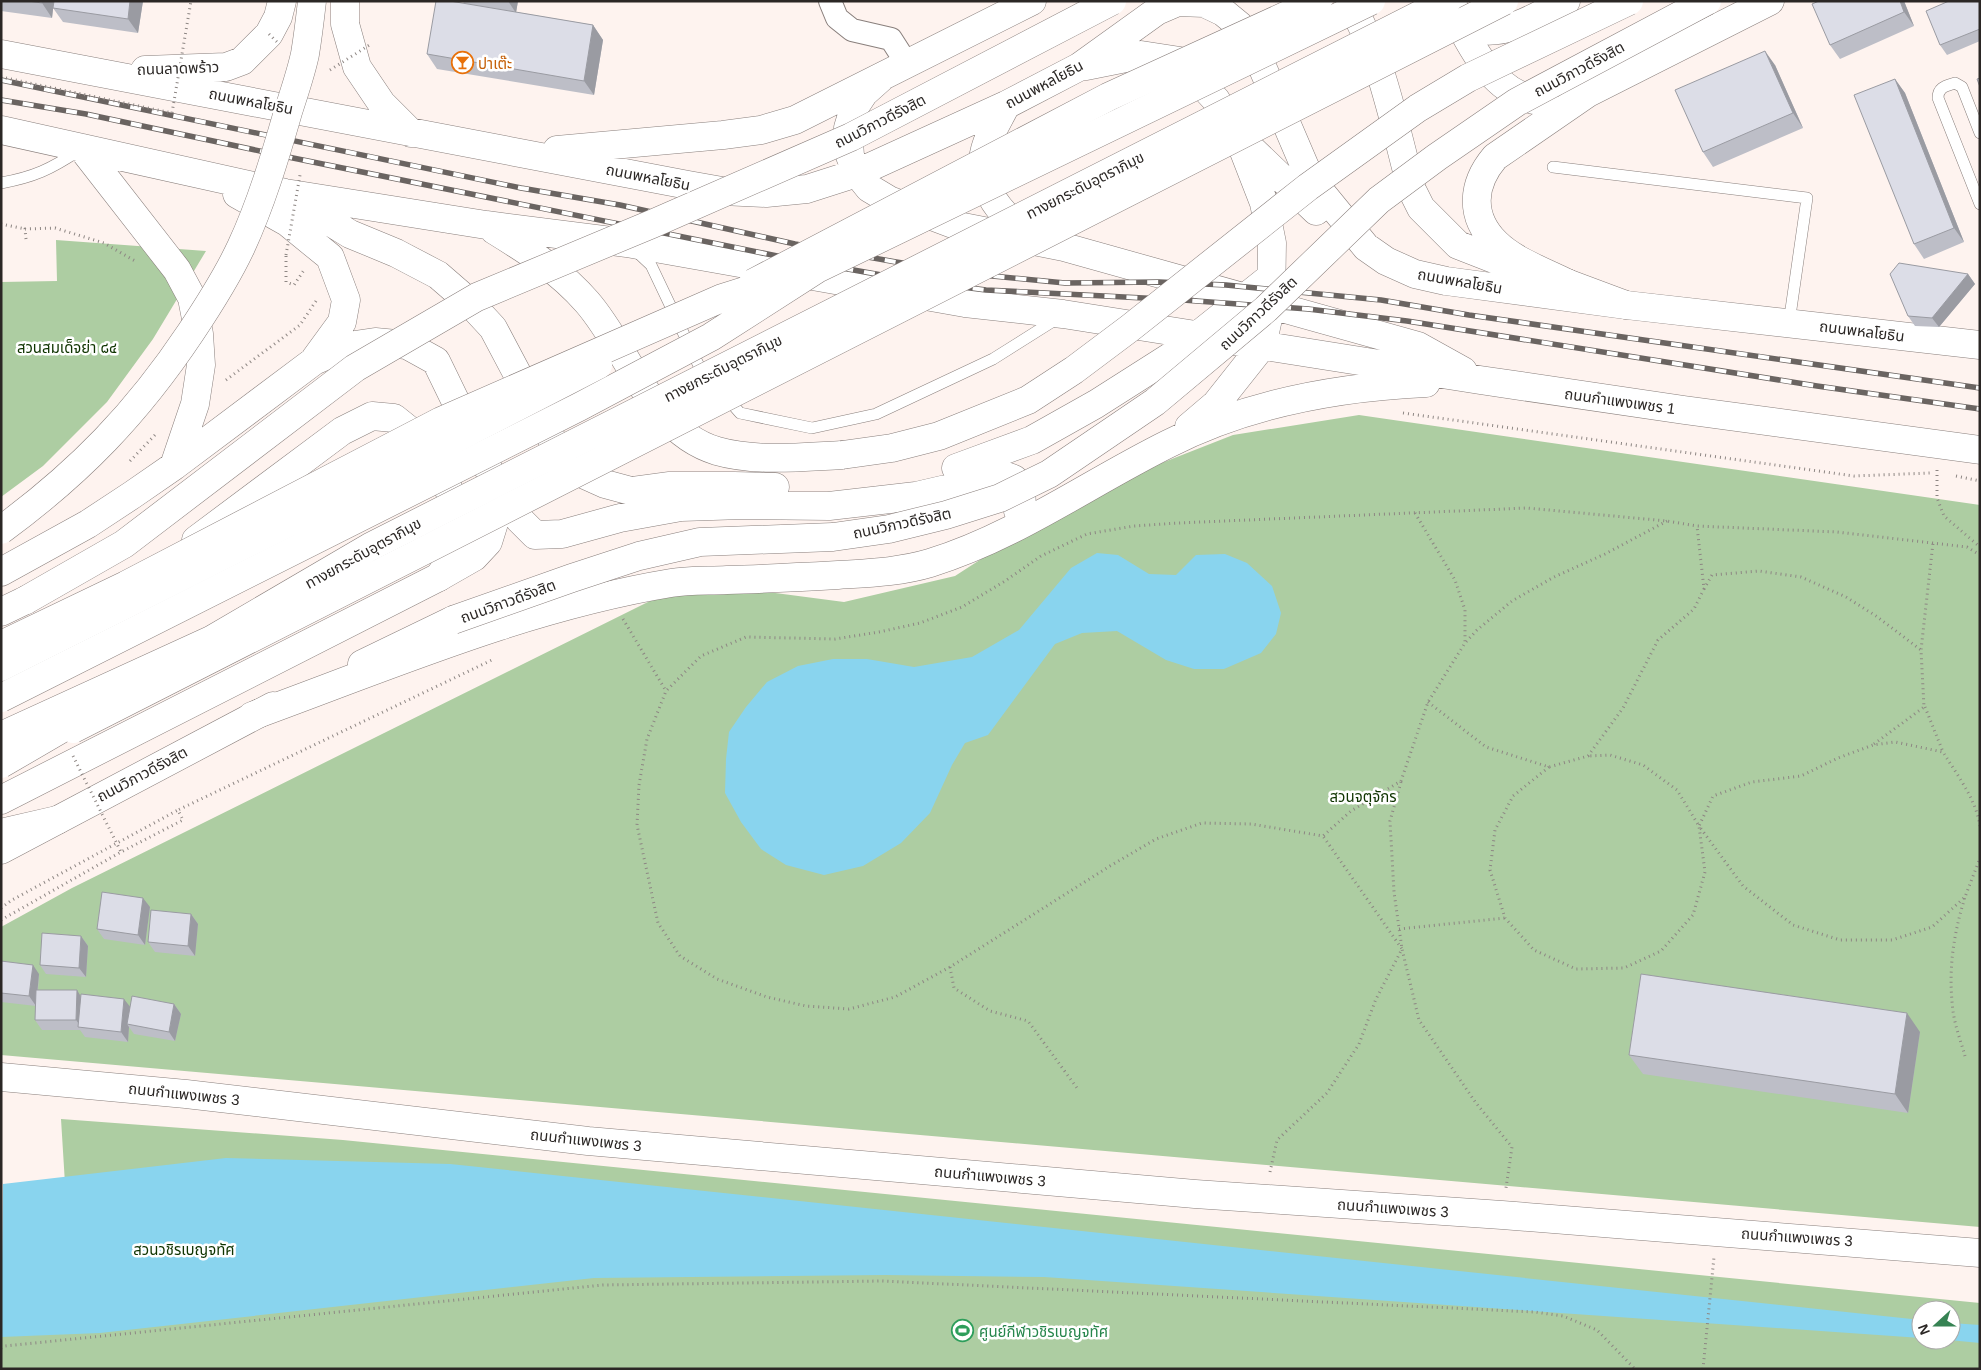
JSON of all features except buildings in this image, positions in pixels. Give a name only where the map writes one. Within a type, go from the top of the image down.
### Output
[{"type":"main road","name":"ถนนลาดพร้าว","points":[[99,71],[226,67],[242,61],[269,34],[278,17],[282,1]]},
{"type":"main road","points":[[1,530],[58,485],[93,454],[124,420],[154,386],[217,293],[241,247],[261,197],[278,145],[304,55],[312,1]]},
{"type":"main road","points":[[345,1],[346,24],[357,67],[382,104],[411,133]]},
{"type":"main road","points":[[526,153],[723,135],[761,130],[795,120],[1032,1]]},
{"type":"main road","name":"ถนนวิภาวดีรังสิต","points":[[1,612],[26,600],[124,544],[355,368],[478,297],[652,224],[851,137],[1112,1]]},
{"type":"main road","points":[[1,667],[412,462],[1108,97],[1318,1]]},
{"type":"main road","points":[[1348,1],[1375,60],[1412,190],[1421,208],[1458,245],[1505,264],[1567,283],[1626,305]]},
{"type":"main road","name":"ทางยกระดับอุตราภิมุข","points":[[1,698],[579,407],[711,337],[816,268],[1371,1]]},
{"type":"main road","points":[[1,765],[1504,1]]},
{"type":"main road","points":[[1452,8],[1480,30],[1504,29],[1537,16],[1566,1]]},
{"type":"main road","points":[[486,225],[536,256],[564,278],[588,302],[657,408],[674,427],[693,441],[717,451],[785,458],[842,456],[892,448],[939,436],[1028,400],[1088,360],[1308,187],[1418,108],[1468,78],[1629,1]]},
{"type":"main road","name":"ถนนวิภาวดีรังสิต","points":[[1,850],[252,716],[453,620],[638,556],[700,542],[833,537],[889,529],[946,516],[1000,498],[1049,474],[1155,402],[1206,361],[1266,309],[1379,200],[1437,157],[1517,102],[1707,1]]},
{"type":"main road","points":[[1567,283],[1520,260],[1496,243],[1480,220],[1477,204],[1478,184],[1485,169],[1495,157],[1588,93],[1770,1]]},
{"type":"main road","name":"ถนนพหลโยธิน","points":[[1,54],[99,71],[411,133],[722,191],[766,193],[808,189],[858,174],[1079,67],[1157,11],[1178,2],[1204,2],[1223,12],[1240,26],[1255,50],[1305,167],[1321,192],[1366,247],[1386,261],[1415,274],[1446,281],[1626,305],[1980,345]]},
{"type":"main road","points":[[1452,8],[1471,47],[1490,72],[1511,91],[1537,102],[1588,93]]},
{"type":"main road","name":"ทางยกระดับอุตราภิมุข","points":[[1,736],[211,640],[379,543],[1452,8]]},
{"type":"main road","points":[[285,193],[350,234],[396,253],[438,275],[468,301],[493,328],[555,445],[568,462],[585,475],[631,491],[668,486],[734,486],[857,491],[950,470],[1032,440],[1139,378],[1199,336],[1258,301],[1271,277],[1272,242],[1264,203],[1238,136],[1216,100],[1180,61],[1141,56],[1079,67]]},
{"type":"main road","points":[[883,76],[864,93],[854,108],[848,128],[850,156],[858,174],[869,188],[889,200],[958,226],[1064,246],[1418,346],[1480,380]]},
{"type":"main road","points":[[1006,104],[986,144],[982,168],[986,188],[1001,211],[1020,228],[1064,246]]},
{"type":"main road","points":[[795,120],[848,128],[913,147]]},
{"type":"main road","points":[[1,130],[285,193],[486,225],[627,243],[965,303],[1064,314],[1199,336]]},
{"type":"main road","points":[[1238,136],[1331,226],[1366,247]]},
{"type":"main road","points":[[82,148],[177,270],[192,298],[199,334],[201,365],[195,404],[174,466]]},
{"type":"main road","points":[[208,177],[287,222],[330,257],[346,300],[342,322],[314,361]]},
{"type":"main road","points":[[1,645],[126,585],[441,421],[722,298],[816,268]]},
{"type":"main road","points":[[1170,442],[1216,404],[1262,346],[1258,301]]},
{"type":"main road","name":"ถนนกำแพงเพชร 1","points":[[1199,336],[1684,410],[1980,450]]},
{"type":"main road","points":[[1,572],[88,524],[174,466],[314,361],[348,346],[375,342],[407,345],[436,361],[502,497],[535,535],[562,534],[600,523],[681,507],[744,505],[829,506],[916,496],[998,473],[1014,478],[1022,494],[1021,506],[1004,533]]},
{"type":"main road","points":[[252,716],[454,642],[528,617],[610,594],[676,582],[880,572],[927,563],[969,549],[1004,533],[1170,442],[1227,420],[1273,405],[1311,396],[1394,384],[1480,380]]},
{"type":"main road","points":[[1,639],[184,548],[342,431],[372,416],[394,418],[419,438],[447,485],[461,521],[458,548],[438,577]]},
{"type":"main road","points":[[600,523],[620,508],[624,500],[621,488]]},
{"type":"main road","points":[[1,800],[474,557],[488,542],[502,497]]},
{"type":"main road","points":[[1,765],[211,640]]},
{"type":"main road","points":[[1,833],[57,820]]},
{"type":"main road","name":"ถนนกำแพงเพชร 3","points":[[1,1077],[186,1094],[588,1141],[1265,1199],[1502,1215],[1980,1253]]},
{"type":"street","points":[[830,1],[837,18],[852,30],[891,39],[907,64]]},
{"type":"lane","points":[[1980,133],[1962,87],[1955,83],[1941,88],[1938,92],[1938,98],[1980,204]]},
{"type":"lane","points":[[1,182],[28,178],[54,167],[82,148]]},
{"type":"lane","points":[[1552,167],[1807,198],[1789,323]]},
{"type":"lane","points":[[627,243],[651,265],[699,366],[740,413],[812,428],[876,414],[993,359],[1064,314]]},
{"type":"path","points":[[1,77],[172,113],[191,1]]},
{"type":"path","points":[[324,74],[371,44]]},
{"type":"path","points":[[301,167],[286,255],[286,282],[294,285],[303,270],[308,273]]},
{"type":"path","points":[[1,224],[25,229],[55,228],[104,243],[142,266]]},
{"type":"path","points":[[25,229],[26,239]]},
{"type":"path","points":[[195,404],[300,325],[316,302],[315,293]]},
{"type":"path","points":[[1402,413],[1854,476],[1937,472],[1945,474]]},
{"type":"path","points":[[125,466],[156,434]]},
{"type":"path","points":[[1941,444],[1937,472],[1938,498],[1944,516],[1980,547]]},
{"type":"path","points":[[1954,476],[1980,481]]},
{"type":"path","points":[[1402,950],[1323,836],[1251,824],[1202,823],[1156,839],[1110,866],[950,968],[895,997],[849,1009],[806,1006],[766,998],[717,979],[680,956],[658,923],[637,825],[639,785],[647,739],[666,691],[701,656],[746,637],[835,639],[920,623],[962,607],[1041,556],[1087,534],[1152,525],[1527,508],[1667,521],[1697,526],[1837,532],[1966,547],[1980,554]]},
{"type":"path","points":[[1415,513],[1455,580],[1465,610],[1465,643]]},
{"type":"path","points":[[1502,1215],[1512,1147],[1476,1103],[1419,1020],[1402,950],[1394,892],[1390,821],[1401,781],[1428,702],[1465,643],[1477,630],[1512,601],[1554,577],[1605,554],[1667,521]]},
{"type":"path","points":[[1697,526],[1704,590]]},
{"type":"path","points":[[1934,543],[1921,650],[1924,707],[1944,752],[1979,817],[1980,826]]},
{"type":"path","points":[[1588,756],[1624,708],[1658,640],[1694,609],[1712,575],[1759,571],[1801,577],[1846,597],[1876,616],[1921,650]]},
{"type":"path","points":[[610,594],[666,691]]},
{"type":"path","points":[[1,908],[12,900],[178,810],[502,656]]},
{"type":"path","points":[[1428,702],[1486,747],[1549,767]]},
{"type":"path","points":[[1873,745],[1924,707]]},
{"type":"path","points":[[1944,752],[1894,742],[1873,745],[1838,758],[1801,776],[1752,782],[1713,796],[1699,826],[1705,872],[1693,915],[1661,951],[1624,968],[1576,970],[1534,950],[1505,918],[1490,870],[1495,830],[1513,796],[1549,767],[1588,756],[1610,756],[1643,765],[1677,790],[1699,826],[1743,886],[1793,926],[1840,940],[1892,940],[1932,927],[1965,897]]},
{"type":"path","points":[[1323,836],[1351,811],[1401,781]]},
{"type":"path","points":[[1,920],[120,852],[182,820],[178,810]]},
{"type":"path","points":[[1965,1056],[1953,1013],[1950,974],[1955,928],[1980,858]]},
{"type":"path","points":[[1399,929],[1505,918]]},
{"type":"path","points":[[1265,1199],[1277,1140],[1327,1093],[1360,1044],[1376,999],[1402,950]]},
{"type":"path","points":[[950,968],[954,988],[990,1011],[1028,1021],[1077,1088]]},
{"type":"path","points":[[1703,1369],[1713,1273]]},
{"type":"path","points":[[1,1348],[603,1285],[882,1281],[1535,1312],[1564,1316],[1596,1330],[1635,1369]]},
{"type":"green space","name":"สวนสมเด็จย่า ๘๔","points":[[56,240],[206,251],[153,339],[107,402],[43,466],[1,497],[1,282],[57,281]]},
{"type":"green space","name":"สวนจตุจักร","points":[[1359,415],[1980,505],[1980,1227],[1,1055],[1,927],[72,888],[654,599],[738,588],[844,602],[955,576],[1080,495],[1233,435]]},
{"type":"green space","name":"สวนวชิรเบญจทัศ","points":[[61,1119],[343,1140],[1950,1300],[1911,1300],[1911,1350],[1961,1350],[1961,1301],[1980,1303],[1980,1369],[1,1369],[1,1309],[67,1216]]},
{"type":"water","points":[[1097,553],[1118,555],[1149,574],[1176,575],[1196,555],[1225,554],[1247,563],[1272,586],[1281,613],[1276,634],[1261,653],[1224,669],[1194,669],[1166,660],[1117,631],[1082,633],[1055,644],[988,735],[965,743],[952,765],[930,813],[901,843],[863,866],[824,875],[786,865],[761,849],[741,822],[725,793],[726,759],[729,732],[746,707],[767,682],[798,666],[833,659],[867,659],[914,667],[972,657],[1019,630],[1071,568]]},
{"type":"water","points":[[226,1158],[450,1164],[1911,1319],[1911,1337],[1044,1277],[885,1275],[594,1278],[100,1333],[1,1337],[3,1184]]},
{"type":"water","points":[[1961,1324],[1980,1325],[1980,1343],[1961,1341]]},
{"type":"railway","points":[[1,80],[521,188],[620,205],[795,244],[972,274],[1065,283],[1159,282],[1226,285],[1381,300],[1469,315],[1980,388]]},
{"type":"railway","points":[[1,100],[86,114],[792,259],[915,281],[986,290],[1183,300],[1308,309],[1407,321],[1817,386],[1980,409]]},
{"type":"place","name":"ปาเต๊ะ","points":[[462,63]]},
{"type":"place","name":"ศูนย์กีฬาวชิรเบญจทัศ","points":[[963,1331]]}]
